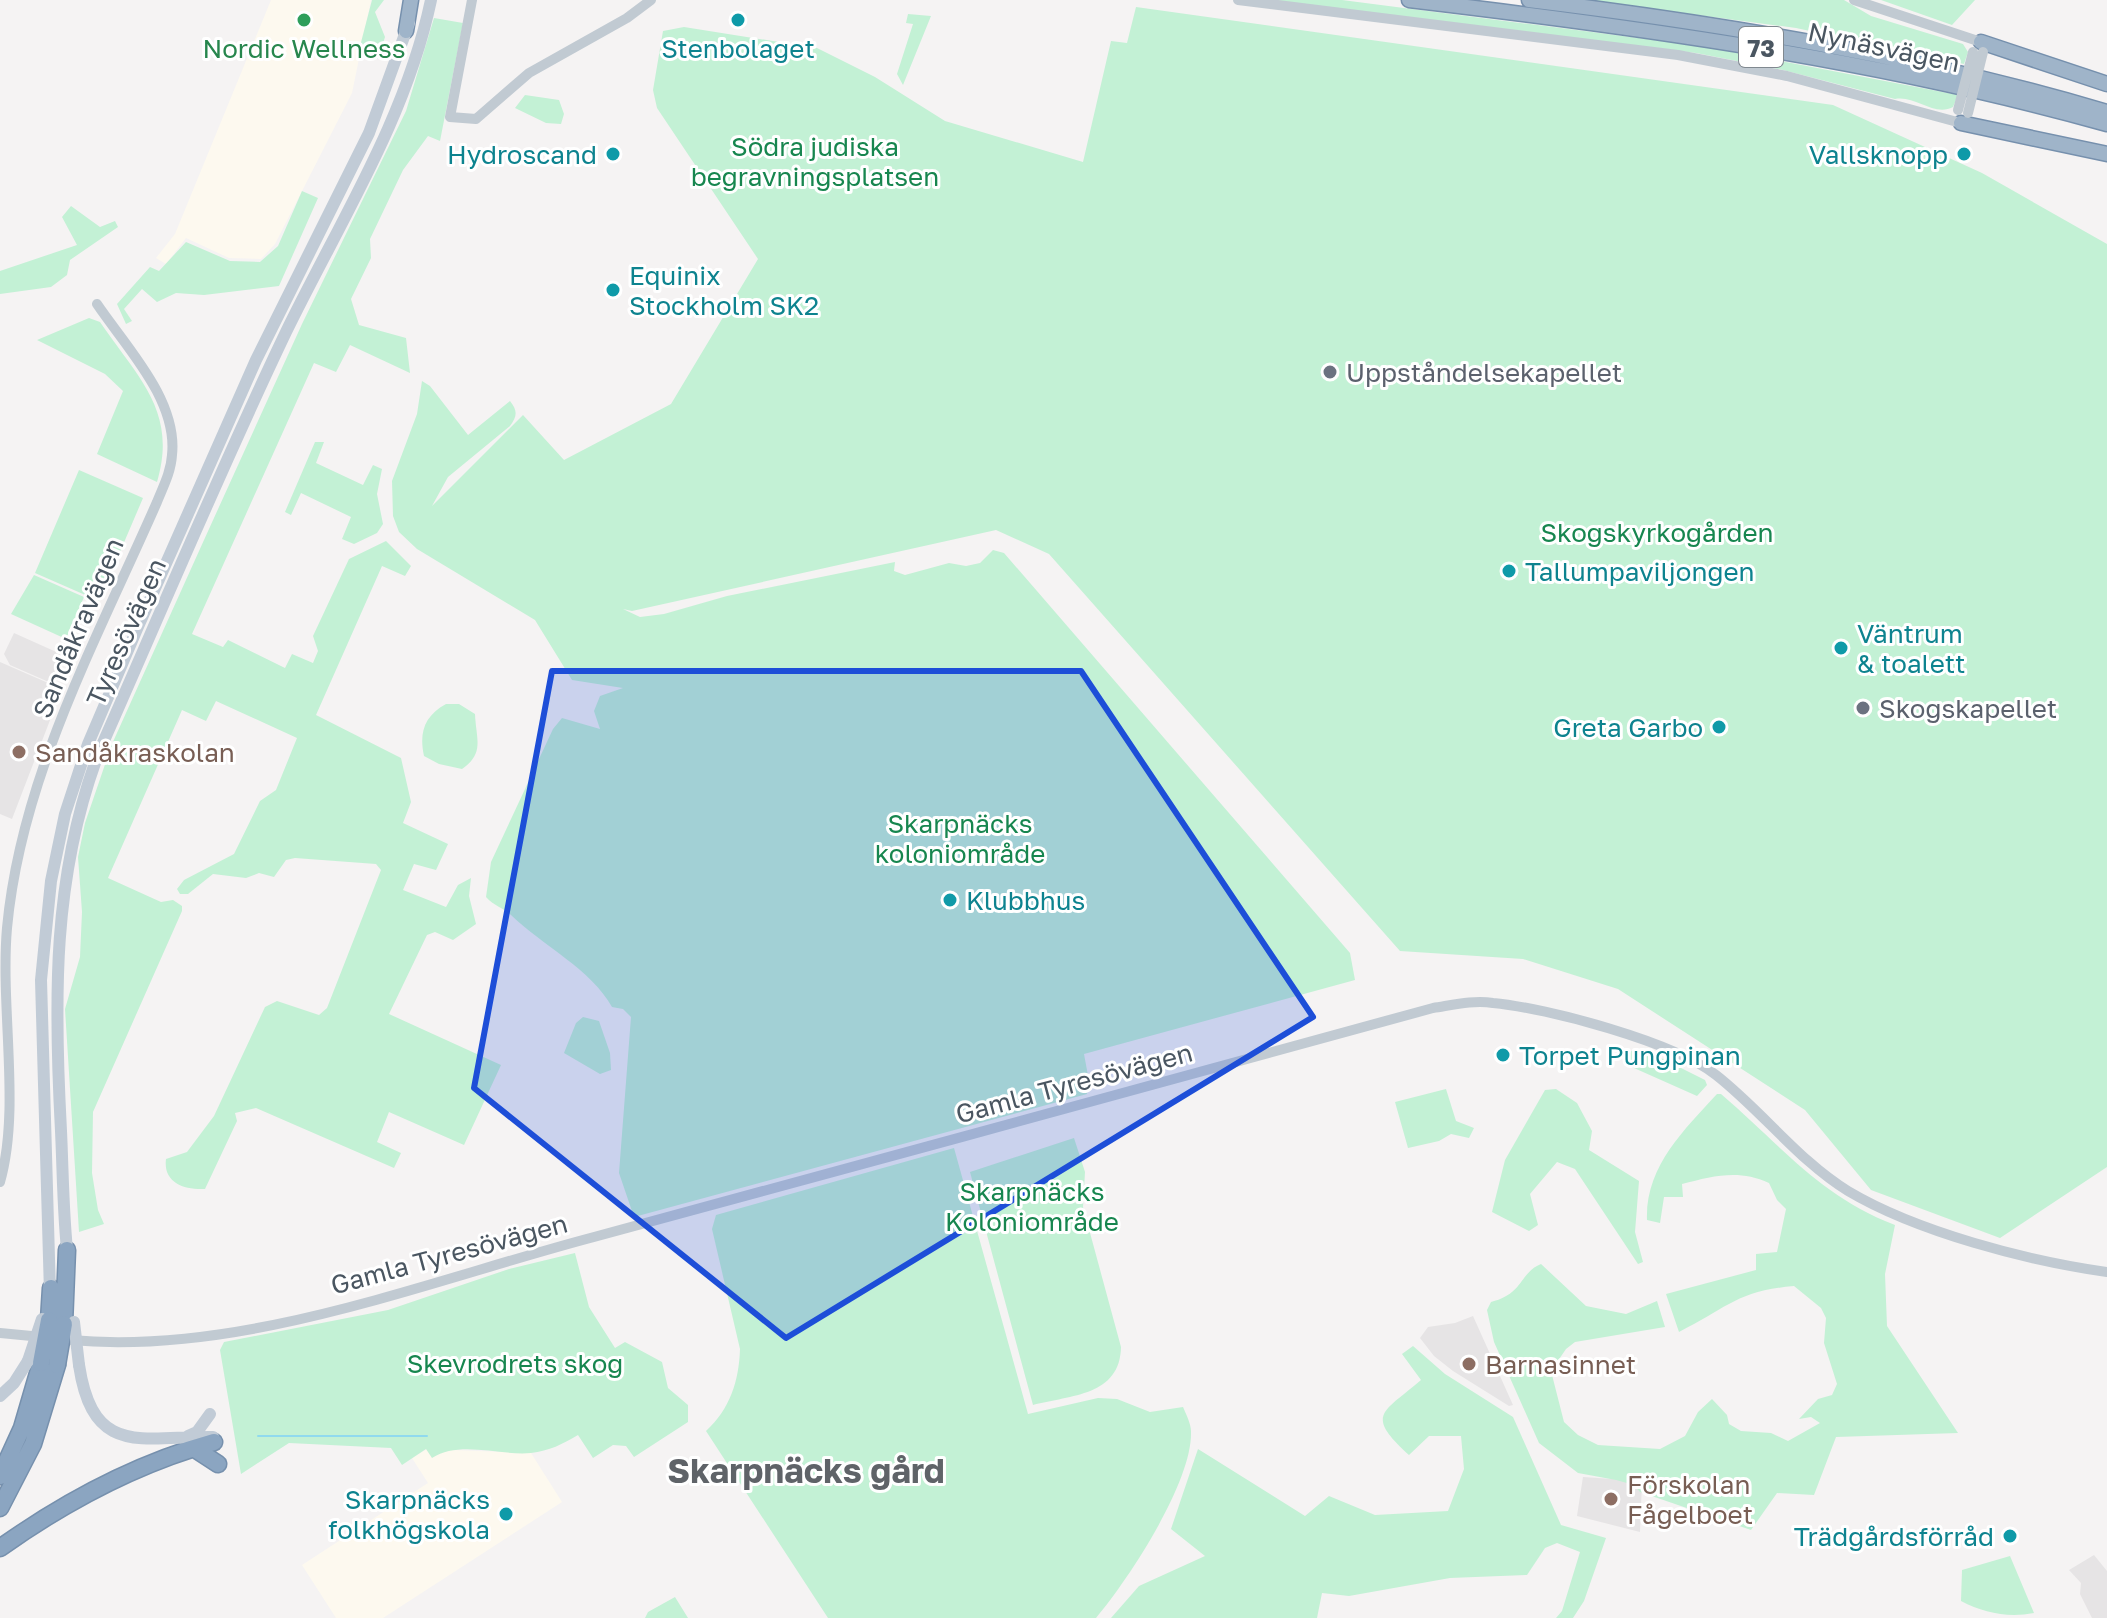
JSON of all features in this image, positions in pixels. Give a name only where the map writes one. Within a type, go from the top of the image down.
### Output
[{"type":"highway","points":[[406,31],[413,0]]},
{"type":"highway","name":"Nynäsvägen","points":[[1409,0],[1695,36],[1812,56],[2107,124]]},
{"type":"highway","name":"Nynäsvägen","points":[[1529,0],[1779,35],[2025,89],[2107,112]]},
{"type":"highway","points":[[1979,49],[2107,84]]},
{"type":"highway","points":[[2025,89],[2107,105]]},
{"type":"highway","points":[[1998,97],[2107,132]]},
{"type":"highway","points":[[1962,115],[2107,154]]},
{"type":"highway","name":"Tyresövägen","points":[[0,1476],[22,1428],[57,1321],[67,1250]]},
{"type":"highway","name":"Tyresövägen","points":[[51,1288],[57,1321]]},
{"type":"highway","name":"Tyresövägen","points":[[0,1508],[33,1444],[42,1363]]},
{"type":"highway","points":[[0,1548],[83,1494],[190,1443],[214,1440]]},
{"type":"highway","points":[[190,1443],[218,1464]]},
{"type":"main road","name":"Tyresövägen","points":[[67,1250],[56,967],[65,878],[81,802],[99,752],[264,379],[394,118],[411,72],[431,0]]},
{"type":"main road","name":"Tyresövägen","points":[[51,1288],[41,980],[51,881],[74,783],[137,629],[250,372],[369,133],[406,31]]},
{"type":"main road","points":[[57,1321],[79,1365],[89,1407],[109,1430],[134,1440],[190,1443],[210,1414]]},
{"type":"main road","points":[[0,1396],[42,1363]]},
{"type":"street","points":[[472,0],[450,117],[476,119],[529,73],[627,18],[651,0]]},
{"type":"street","points":[[1238,0],[1678,55],[1962,115],[1979,49],[1854,0]]},
{"type":"street","points":[[1866,0],[1876,7]]},
{"type":"street","name":"Sandåkravägen","points":[[0,1182],[8,1123],[3,1005],[7,929],[24,830],[44,762],[157,502],[172,458],[172,433],[163,404],[97,304]]},
{"type":"street","name":"Gamla Tyresövägen","points":[[0,1333],[97,1342],[163,1343],[253,1328],[429,1284],[1433,1008],[1491,1002],[1571,1019],[1691,1060],[1720,1078],[1824,1173],[1883,1210],[2035,1261],[2107,1272]]},
{"type":"highlighted area","points":[[552,671],[1081,671],[1313,1017],[786,1338],[474,1088]]},
{"type":"shaded area","points":[[271,0],[371,0],[352,93],[275,244],[261,259],[229,258],[186,238],[166,264],[156,258],[175,234]]},
{"type":"shaded area","points":[[14,633],[63,655],[51,683],[10,665],[4,654]]},
{"type":"shaded area","name":"Sandåkraskolan","points":[[0,662],[62,689],[12,819],[0,814]]},
{"type":"shaded area","name":"Barnasinnet","points":[[1473,1316],[1513,1405],[1509,1406],[1453,1371],[1434,1356],[1420,1338],[1428,1327],[1455,1323]]},
{"type":"shaded area","points":[[427,1449],[531,1453],[562,1502],[383,1618],[336,1618],[302,1565],[428,1483],[412,1458]]},
{"type":"shaded area","name":"Förskolan Fågelboet","points":[[1583,1477],[1642,1481],[1640,1532],[1577,1516]]},
{"type":"shaded area","points":[[2094,1555],[2107,1571],[2107,1618],[2092,1618],[2080,1594],[2081,1583],[2069,1570]]},
{"type":"green space","points":[[372,0],[384,0],[375,12],[385,37],[378,59],[359,50]]},
{"type":"green space","points":[[1272,0],[1342,0],[1708,47],[1958,95],[1953,107],[1939,109],[1783,70],[1696,53]]},
{"type":"green space","points":[[1585,0],[1844,0],[1871,16],[1963,44],[1968,52],[1964,64],[1796,28]]},
{"type":"green space","points":[[1881,0],[1975,0],[1952,25]]},
{"type":"green space","name":"Skogskyrkogården","points":[[1136,7],[1833,105],[1982,173],[2107,244],[2107,1167],[2000,1238],[1871,1190],[1805,1110],[1618,989],[1523,959],[1400,951],[1049,554],[996,530],[632,611],[623,609],[640,617],[664,614],[727,596],[895,562],[894,571],[905,575],[949,563],[966,566],[980,563],[993,550],[1004,553],[1350,953],[1355,980],[1084,1054],[1089,1081],[1087,1094],[634,1217],[619,1173],[631,1017],[623,1009],[612,1007],[579,969],[486,897],[491,862],[553,729],[562,718],[600,729],[594,711],[600,696],[623,688],[572,680],[535,620],[417,549],[399,532],[393,516],[392,481],[417,414],[422,381],[430,386],[468,435],[510,401],[516,414],[510,426],[448,477],[432,506],[523,415],[564,460],[671,404],[758,259],[657,108],[653,90],[663,31],[684,27],[817,48],[875,77],[945,121],[1083,162],[1111,41],[1127,43]]},
{"type":"green space","points":[[908,14],[931,16],[903,85],[897,74],[913,24],[906,23]]},
{"type":"green space","points":[[434,18],[463,23],[440,141],[428,136],[403,170],[370,239],[371,258],[351,299],[359,325],[406,338],[410,373],[350,345],[336,372],[314,363],[192,634],[223,647],[228,640],[285,668],[292,654],[313,663],[318,651],[313,636],[349,559],[386,541],[411,566],[405,576],[382,566],[316,715],[401,758],[411,802],[403,823],[448,844],[436,870],[414,864],[403,890],[446,907],[458,885],[471,878],[469,896],[476,924],[453,940],[435,932],[427,935],[389,1014],[501,1065],[464,1145],[389,1112],[377,1142],[401,1153],[394,1168],[256,1108],[235,1113],[237,1121],[205,1189],[182,1186],[171,1179],[166,1159],[187,1152],[214,1116],[265,1007],[277,1001],[319,1015],[327,1008],[381,870],[376,864],[295,858],[286,860],[274,877],[259,873],[246,878],[213,874],[188,894],[180,894],[177,889],[184,880],[234,854],[260,801],[276,790],[297,738],[216,701],[206,721],[182,710],[108,878],[161,902],[173,900],[182,906],[182,911],[93,1112],[92,1173],[98,1210],[104,1224],[79,1232],[65,1009],[80,957],[82,912],[78,857],[85,823],[112,744],[302,324],[406,111]]},
{"type":"green space","points":[[525,95],[559,100],[564,114],[561,124],[546,123],[515,108]]},
{"type":"green space","points":[[302,191],[318,198],[279,286],[204,295],[176,293],[157,302],[142,289],[124,309],[132,321],[126,324],[117,304],[150,267],[159,271],[186,242],[230,261],[260,262],[278,246]]},
{"type":"green space","points":[[71,206],[100,227],[115,221],[118,227],[70,260],[67,275],[51,287],[0,294],[0,271],[77,245],[62,217]]},
{"type":"green space","points":[[89,318],[100,322],[151,396],[162,435],[157,482],[97,454],[123,391],[105,374],[37,340]]},
{"type":"green space","points":[[315,442],[324,442],[316,463],[363,485],[373,465],[382,469],[377,494],[383,524],[377,533],[354,544],[342,539],[351,517],[301,493],[291,515],[285,512]]},
{"type":"green space","points":[[79,470],[143,498],[99,601],[35,573]]},
{"type":"green space","points":[[34,575],[84,597],[66,639],[11,614]]},
{"type":"green space","points":[[446,704],[459,704],[475,714],[476,751],[462,769],[439,764],[424,756],[422,740],[425,726],[433,714]]},
{"type":"green space","points":[[583,1017],[599,1021],[610,1053],[611,1070],[600,1074],[564,1053],[576,1023]]},
{"type":"green space","points":[[1631,1051],[1657,1056],[1705,1080],[1707,1085],[1697,1096],[1625,1064]]},
{"type":"green space","points":[[1446,1089],[1456,1121],[1474,1128],[1469,1138],[1451,1134],[1439,1141],[1408,1148],[1395,1102]]},
{"type":"green space","points":[[1556,1089],[1577,1103],[1592,1131],[1589,1150],[1639,1181],[1635,1232],[1643,1262],[1638,1264],[1575,1169],[1557,1162],[1530,1194],[1538,1225],[1529,1231],[1492,1212],[1505,1160],[1545,1090]]},
{"type":"green space","points":[[1717,1094],[1721,1094],[1822,1184],[1868,1213],[1895,1225],[1885,1274],[1887,1326],[1958,1433],[1836,1437],[1814,1495],[1777,1493],[1751,1530],[1640,1492],[1634,1485],[1578,1473],[1539,1443],[1494,1342],[1487,1310],[1491,1302],[1510,1294],[1541,1264],[1586,1306],[1626,1314],[1657,1301],[1665,1327],[1575,1342],[1566,1349],[1551,1371],[1564,1422],[1578,1435],[1598,1445],[1660,1449],[1685,1436],[1698,1412],[1712,1399],[1727,1415],[1729,1424],[1741,1431],[1771,1433],[1788,1441],[1820,1423],[1811,1417],[1799,1419],[1818,1399],[1832,1395],[1837,1384],[1824,1343],[1826,1318],[1821,1308],[1794,1286],[1775,1288],[1745,1296],[1679,1332],[1666,1294],[1756,1270],[1756,1254],[1777,1252],[1786,1209],[1777,1200],[1769,1183],[1747,1176],[1726,1175],[1682,1184],[1683,1197],[1664,1197],[1660,1223],[1647,1220],[1652,1183],[1660,1166],[1680,1136]]},
{"type":"green space","name":"Skarpnäcks Koloniområde","points":[[1074,1138],[1085,1172],[1083,1207],[1121,1347],[1118,1363],[1103,1384],[1091,1391],[1033,1405],[970,1172]]},
{"type":"green space","points":[[954,1148],[1028,1414],[1098,1398],[1117,1399],[1150,1412],[1183,1407],[1189,1422],[1189,1452],[1170,1503],[1141,1556],[1096,1618],[828,1618],[706,1431],[732,1394],[740,1349],[712,1229],[716,1215]]},
{"type":"green space","name":"Skevrodrets skog","points":[[575,1253],[589,1307],[615,1348],[625,1342],[662,1362],[668,1388],[688,1405],[688,1422],[634,1457],[626,1446],[613,1445],[593,1458],[578,1435],[556,1447],[531,1453],[467,1449],[432,1458],[426,1449],[402,1465],[391,1448],[289,1443],[241,1474],[220,1350],[224,1342],[388,1310],[509,1269]]},
{"type":"green space","points":[[1413,1346],[1445,1374],[1513,1417],[1561,1525],[1606,1538],[1584,1601],[1573,1618],[1556,1618],[1562,1611],[1580,1552],[1557,1543],[1545,1548],[1527,1575],[1450,1578],[1349,1596],[1322,1593],[1317,1618],[1111,1618],[1139,1586],[1205,1556],[1171,1529],[1198,1449],[1305,1516],[1329,1496],[1375,1515],[1448,1511],[1464,1469],[1461,1436],[1429,1436],[1409,1455],[1387,1431],[1383,1422],[1389,1407],[1421,1380],[1402,1354]]},
{"type":"green space","points":[[2010,1556],[2034,1613],[1996,1613],[1961,1601],[1962,1570]]},
{"type":"green space","points":[[675,1597],[688,1618],[645,1618],[648,1612]]},
{"type":"waterway","points":[[258,1436],[427,1436]]},
{"type":"place","name":"Nordic Wellness","points":[[304,20]]},
{"type":"place","name":"Stenbolaget","points":[[738,20]]},
{"type":"place","name":"Hydroscand","points":[[613,154]]},
{"type":"place","name":"Vallsknopp","points":[[1964,154]]},
{"type":"place","name":"Equinix Stockholm SK2","points":[[613,290]]},
{"type":"place","name":"Uppståndelsekapellet","points":[[1330,372]]},
{"type":"place","name":"Tallumpaviljongen","points":[[1509,571]]},
{"type":"place","name":"Väntrum & toalett","points":[[1841,648]]},
{"type":"place","name":"Skogskapellet","points":[[1863,708]]},
{"type":"place","name":"Greta Garbo","points":[[1719,727]]},
{"type":"place","name":"Sandåkraskolan","points":[[19,752]]},
{"type":"place","name":"Klubbhus","points":[[950,900]]},
{"type":"place","name":"Torpet Pungpinan","points":[[1503,1055]]},
{"type":"place","name":"Barnasinnet","points":[[1469,1364]]},
{"type":"place","name":"Förskolan Fågelboet","points":[[1611,1499]]},
{"type":"place","name":"Skarpnäcks folkhögskola","points":[[506,1514]]},
{"type":"place","name":"Trädgårdsförråd","points":[[2010,1536]]},
{"type":"district","name":"Skarpnäcks gård","points":[[806,1470]]},
{"type":"park label","name":"Södra judiska begravningsplatsen","points":[[815,161]]},
{"type":"park label","name":"Skarpnäcks koloniområde","points":[[960,838]]}]
